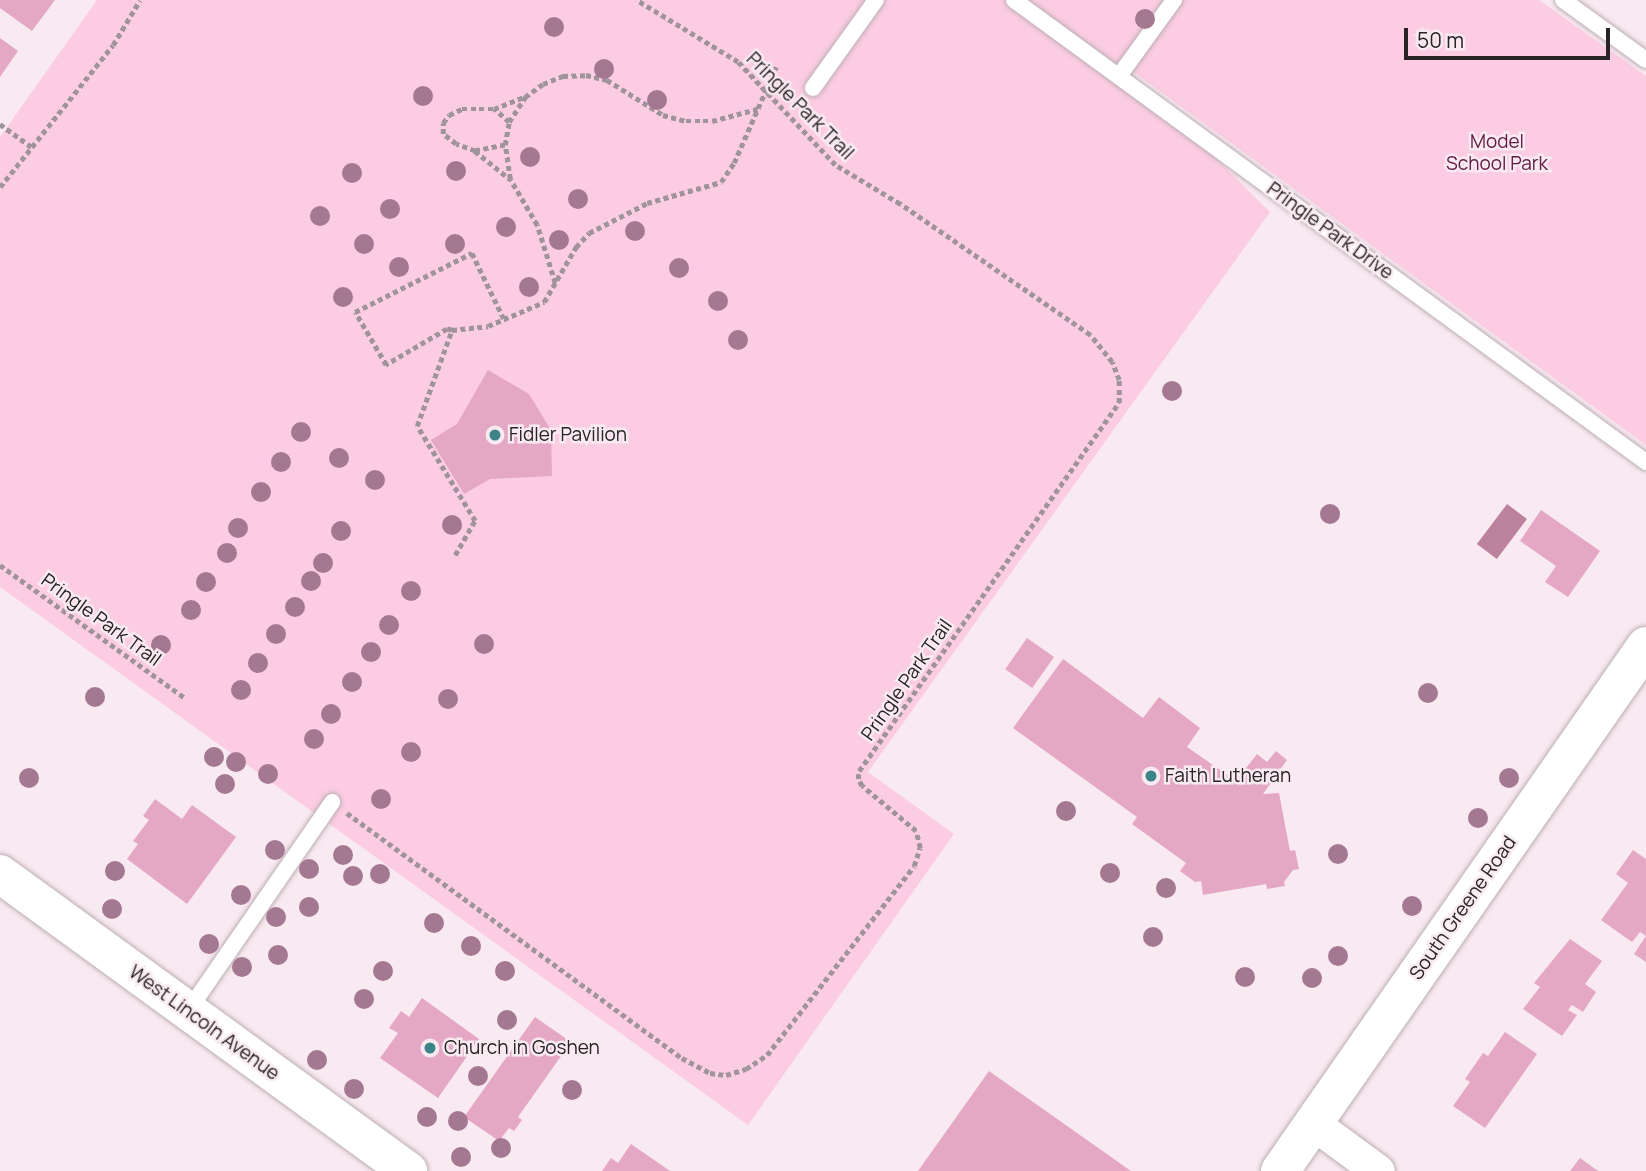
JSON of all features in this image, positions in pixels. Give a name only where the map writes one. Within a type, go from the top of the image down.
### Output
[{"type":"street","name":"South Greene Road","points":[[1280,1171],[1646,646]]},
{"type":"street","name":"West Lincoln Avenue","points":[[0,874],[408,1171]]},
{"type":"street","points":[[1314,1124],[1378,1171]]},
{"type":"lane","points":[[813,88],[876,0]]},
{"type":"lane","name":"Pringle Park Drive","points":[[1014,0],[1646,462]]},
{"type":"lane","points":[[1119,76],[1174,0]]},
{"type":"lane","points":[[1563,0],[1646,60]]},
{"type":"lane","points":[[188,1011],[332,802]]},
{"type":"path","points":[[0,187],[113,45],[140,0]]},
{"type":"path","name":"Pringle Park Trail","points":[[332,802],[682,1058],[710,1073],[726,1075],[746,1069],[767,1055],[914,866],[920,848],[916,831],[862,786],[858,779],[859,771],[1119,402],[1119,380],[1112,362],[1090,335],[900,204],[835,165],[796,127],[767,90],[738,62],[636,0]]},
{"type":"path","points":[[504,319],[472,253],[355,312],[386,365],[447,329],[488,326],[544,302],[576,247],[589,233],[647,203],[720,182],[729,174],[776,67]]},
{"type":"path","points":[[555,283],[537,225],[510,179],[475,151],[456,144],[443,134],[443,123],[449,115],[462,110],[494,109],[525,97],[543,84],[563,76],[586,75],[607,80],[654,111],[686,121],[712,121],[758,109]]},
{"type":"path","points":[[510,179],[505,145],[509,122],[525,97]]},
{"type":"path","points":[[494,109],[509,122]]},
{"type":"path","points":[[0,124],[32,147]]},
{"type":"path","points":[[475,151],[505,145]]},
{"type":"path","points":[[452,330],[417,426],[475,521],[455,555]]},
{"type":"path","name":"Pringle Park Trail","points":[[0,565],[185,698]]},
{"type":"green space","name":"Model School Park","points":[[97,0],[1539,0],[1646,76],[1646,445],[1117,60],[1270,212],[868,772],[954,834],[748,1125],[0,587],[0,137]]},
{"type":"shaded area","points":[[1507,504],[1527,519],[1497,559],[1477,544]]},
{"type":"building","points":[[0,0],[55,0],[32,31],[0,8]]},
{"type":"building","points":[[0,38],[18,51],[0,77]]},
{"type":"building","name":"Fidler Pavilion","points":[[488,370],[529,394],[551,430],[552,476],[490,479],[464,494],[431,440],[457,424]]},
{"type":"building","points":[[1541,510],[1600,551],[1568,597],[1545,582],[1556,566],[1520,541]]},
{"type":"building","points":[[1027,638],[1054,657],[1032,688],[1005,669]]},
{"type":"building","points":[[1063,659],[1143,718],[1159,697],[1200,728],[1187,747],[1236,781],[1257,754],[1267,762],[1276,751],[1287,760],[1263,794],[1279,793],[1290,851],[1295,850],[1299,869],[1293,870],[1284,882],[1285,886],[1267,889],[1266,884],[1203,895],[1201,881],[1195,882],[1180,871],[1186,863],[1132,824],[1137,817],[1013,728]]},
{"type":"building","points":[[155,799],[182,819],[192,805],[236,837],[187,904],[127,859],[138,844],[133,841],[149,820],[143,816]]},
{"type":"building","points":[[1633,850],[1646,859],[1646,936],[1640,932],[1632,942],[1601,920],[1628,883],[1616,874]]},
{"type":"building","points":[[1646,936],[1646,962],[1634,954]]},
{"type":"building","points":[[1570,939],[1602,961],[1585,984],[1596,992],[1583,1012],[1572,1005],[1568,1010],[1577,1015],[1562,1036],[1523,1009],[1540,987],[1534,983]]},
{"type":"building","name":"Church in Goshen","points":[[422,998],[479,1039],[438,1098],[380,1058],[398,1033],[389,1028],[401,1011],[409,1017]]},
{"type":"building","points":[[535,1017],[571,1042],[518,1117],[522,1120],[514,1131],[509,1128],[499,1141],[464,1117]]},
{"type":"building","points":[[1505,1032],[1537,1054],[1485,1128],[1453,1106],[1470,1082],[1465,1079],[1483,1053],[1488,1056]]},
{"type":"building","points":[[989,1071],[1131,1171],[918,1171]]},
{"type":"building","points":[[631,1144],[670,1171],[602,1171],[611,1158],[618,1163]]},
{"type":"building","points":[[1580,1158],[1598,1171],[1570,1171]]},
{"type":"place","name":"Fidler Pavilion","points":[[495,435]]},
{"type":"place","name":"Faith Lutheran","points":[[1151,776]]},
{"type":"place","name":"Church in Goshen","points":[[430,1048]]}]
